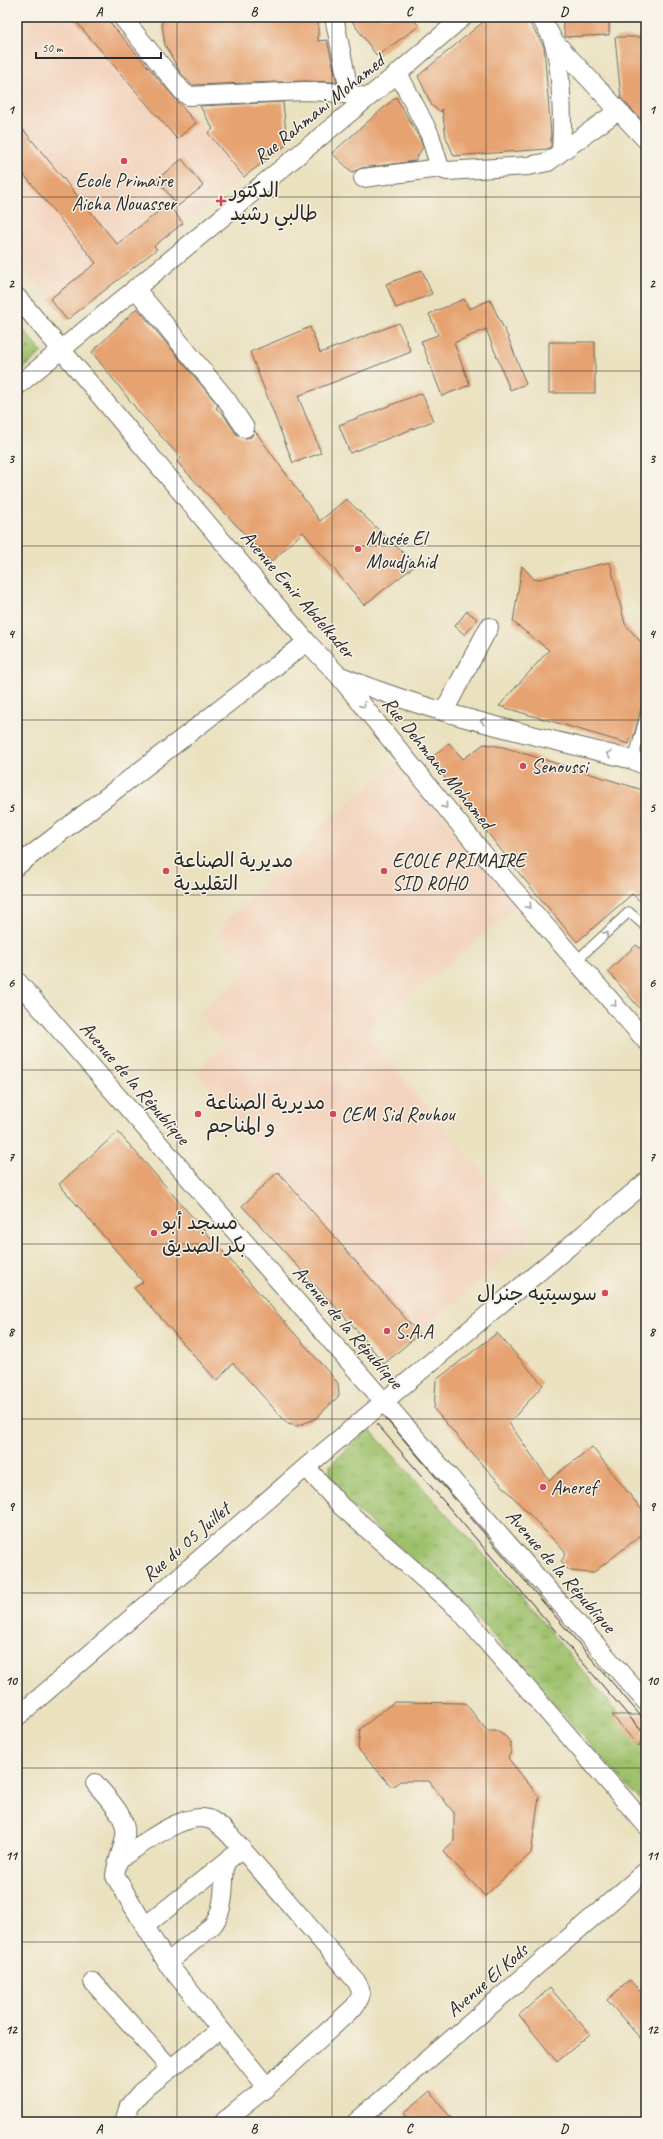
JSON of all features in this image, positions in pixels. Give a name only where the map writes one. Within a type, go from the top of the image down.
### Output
[{"type":"street","points":[[122,17],[182,91],[188,96],[305,91],[368,97]]},
{"type":"street","points":[[334,17],[350,95]]},
{"type":"street","name":"Rue Rahmani Mohamed","points":[[17,386],[398,73],[463,17]]},
{"type":"street","points":[[540,17],[552,38],[646,140]]},
{"type":"street","points":[[552,38],[558,62],[562,127],[561,152]]},
{"type":"street","points":[[398,73],[430,135],[440,168]]},
{"type":"street","points":[[363,178],[440,168],[447,171],[528,166],[548,162],[618,111]]},
{"type":"street","points":[[135,288],[226,400],[245,428]]},
{"type":"street","name":"Avenue Emir Abdelkader","points":[[17,296],[307,642],[338,675],[368,687],[444,711],[640,763]]},
{"type":"street","points":[[444,711],[489,627]]},
{"type":"street","points":[[17,866],[307,642]]},
{"type":"street","name":"Rue Dehmane Mohamed","points":[[338,675],[500,874],[577,960],[646,1041]]},
{"type":"street","name":"Avenue de la République","points":[[17,981],[646,1702]]},
{"type":"street","name":"Rue du 05 Juillet","points":[[17,1717],[306,1467],[646,1182]]},
{"type":"street","points":[[306,1467],[340,1506],[460,1610],[646,1825]]},
{"type":"street","points":[[95,1783],[121,1816],[125,1827],[126,1836],[115,1876],[167,1963],[219,2030],[267,2086]]},
{"type":"street","points":[[119,1859],[184,1819],[201,1817],[212,1820],[224,1828],[356,1981],[362,1992],[360,1999],[354,2007],[267,2086],[223,2122]]},
{"type":"street","points":[[145,1926],[242,1849]]},
{"type":"street","points":[[167,1963],[213,1925],[218,1919],[222,1905],[225,1863]]},
{"type":"street","name":"Avenue El Kods","points":[[356,2122],[646,1871]]},
{"type":"street","points":[[92,1982],[170,2068]]},
{"type":"street","points":[[124,2122],[129,2106],[141,2092],[219,2030]]},
{"type":"lane","points":[[640,763],[646,712]]},
{"type":"lane","points":[[577,960],[629,912],[646,927]]},
{"type":"shaded area","name":"Ecole Primaire Aicha Nouasser","points":[[17,17],[113,17],[244,177],[67,320],[17,260]]},
{"type":"shaded area","points":[[396,762],[517,906],[365,1032],[533,1233],[419,1334],[388,1300],[196,1071],[225,1044],[199,1013],[248,971],[217,930],[317,836],[314,832]]},
{"type":"green space","points":[[17,322],[42,352],[19,373],[17,371]]},
{"type":"green space","points":[[369,1429],[510,1583],[646,1747],[646,1807],[465,1604],[342,1498],[330,1475],[330,1465]]},
{"type":"building","points":[[72,17],[105,17],[196,123],[177,139]]},
{"type":"building","points":[[161,17],[318,17],[318,41],[327,40],[337,82],[305,81],[192,85],[180,72],[165,45]]},
{"type":"building","points":[[349,17],[412,17],[419,26],[377,56]]},
{"type":"building","points":[[489,17],[526,17],[544,47],[551,135],[551,147],[547,149],[454,156],[446,137],[442,109],[441,112],[432,106],[418,76]]},
{"type":"building","points":[[562,17],[609,17],[609,35],[565,37]]},
{"type":"building","points":[[615,37],[646,37],[646,125],[621,98]]},
{"type":"building","points":[[396,97],[423,147],[415,161],[362,168],[352,172],[332,153]]},
{"type":"building","points":[[283,102],[287,144],[244,177],[208,133],[213,129],[200,106]]},
{"type":"building","points":[[17,122],[117,244],[168,204],[183,223],[154,246],[157,249],[67,320],[50,299],[96,263],[17,166]]},
{"type":"building","points":[[182,159],[203,186],[178,206],[157,179]]},
{"type":"building","points":[[422,270],[432,294],[396,308],[386,284]]},
{"type":"building","points":[[464,299],[469,309],[490,300],[508,337],[526,384],[510,390],[486,329],[454,343],[470,385],[442,396],[421,341],[438,335],[429,314]]},
{"type":"building","points":[[137,308],[218,405],[216,408],[224,415],[236,434],[246,438],[251,437],[255,431],[320,521],[346,499],[416,565],[364,605],[303,532],[271,562],[177,462],[181,458],[138,411],[92,352]]},
{"type":"building","points":[[399,323],[411,352],[298,396],[321,453],[293,463],[250,352],[310,327],[320,353]]},
{"type":"building","points":[[549,342],[595,342],[595,393],[549,393]]},
{"type":"building","points":[[422,393],[433,421],[350,453],[339,425]]},
{"type":"building","points":[[610,562],[625,624],[646,648],[646,674],[641,709],[633,739],[630,738],[629,744],[499,706],[549,650],[513,622],[522,566],[535,580]]},
{"type":"building","points":[[467,611],[477,619],[465,635],[455,626]]},
{"type":"building","points":[[449,743],[463,759],[484,744],[503,747],[646,791],[646,906],[632,894],[577,942],[519,873],[430,759]]},
{"type":"building","points":[[636,945],[646,953],[646,1016],[608,971]]},
{"type":"building","name":"مسجد أبو بكر الصديق","points":[[118,1132],[338,1383],[339,1396],[315,1419],[297,1426],[288,1424],[233,1363],[217,1381],[134,1288],[143,1282],[59,1184]]},
{"type":"building","points":[[278,1172],[419,1334],[384,1364],[355,1328],[242,1206]]},
{"type":"building","points":[[497,1333],[543,1385],[509,1423],[549,1480],[592,1447],[646,1515],[646,1531],[593,1573],[570,1571],[561,1562],[566,1553],[476,1458],[434,1409],[436,1380]]},
{"type":"building","points":[[394,1702],[465,1703],[487,1731],[497,1731],[505,1736],[511,1743],[511,1752],[508,1758],[539,1797],[531,1853],[485,1896],[443,1851],[454,1841],[454,1813],[429,1781],[400,1781],[392,1787],[358,1749],[360,1729]]},
{"type":"building","points":[[612,1715],[646,1715],[646,1722],[639,1747]]},
{"type":"building","points":[[630,1980],[646,1998],[646,2045],[607,2000]]},
{"type":"building","points":[[550,1988],[590,2034],[557,2062],[519,2015]]},
{"type":"building","points":[[430,2091],[454,2122],[411,2122],[404,2113]]},
{"type":"tram line","points":[[386,1419],[646,1722]]},
{"type":"tram line","points":[[377,1424],[646,1736]]},
{"type":"place","name":"Ecole Primaire Aicha Nouasser","points":[[124,161]]},
{"type":"place","name":"الدكتور طالبي رشيد","points":[[221,201]]},
{"type":"place","name":"Musée El Moudjahid","points":[[358,549]]},
{"type":"place","name":"Senoussi","points":[[523,766]]},
{"type":"place","name":"مديرية الصناعة التقليدية","points":[[166,871]]},
{"type":"place","name":"ECOLE PRIMAIRE SID ROHO","points":[[384,871]]},
{"type":"place","name":"مديرية الصناعة و المناجم","points":[[198,1114]]},
{"type":"place","name":"CEM Sid Rouhou","points":[[333,1114]]},
{"type":"place","name":"مسجد أبو بكر الصديق","points":[[154,1233]]},
{"type":"place","name":"سوسيتيه جنرال","points":[[605,1293]]},
{"type":"place","name":"S.A.A","points":[[387,1331]]},
{"type":"place","name":"Aneref","points":[[543,1487]]}]
